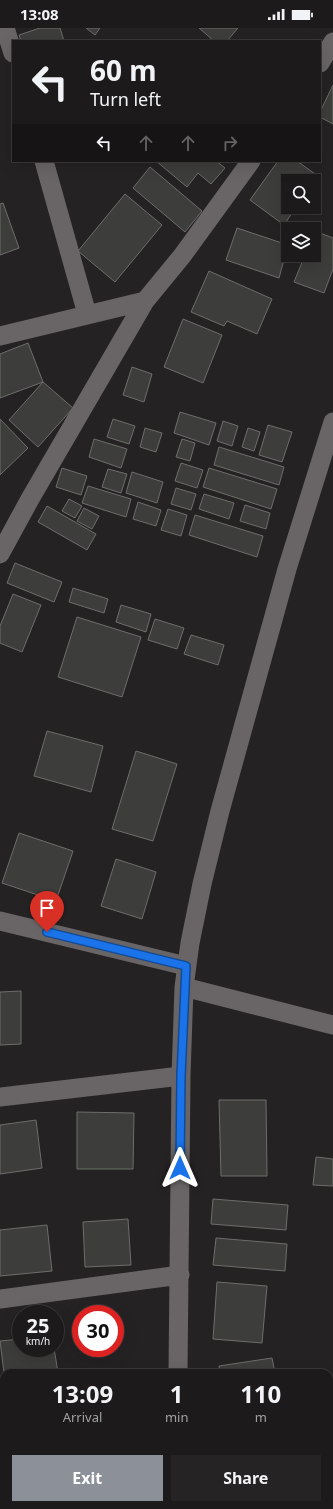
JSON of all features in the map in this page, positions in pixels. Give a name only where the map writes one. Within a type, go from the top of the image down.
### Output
[{"type":"street","points":[[5,28],[12,50]]},
{"type":"street","points":[[321,61],[333,42]]},
{"type":"street","points":[[44,162],[87,314]]},
{"type":"street","points":[[0,554],[30,498],[145,301],[182,256],[250,162]]},
{"type":"street","points":[[0,336],[145,301]]},
{"type":"street","points":[[178,1369],[181,1076],[186,966],[202,884],[220,811],[287,570],[333,422]]},
{"type":"street","points":[[0,920],[186,966]]},
{"type":"street","points":[[184,987],[333,1025]]},
{"type":"street","points":[[0,1097],[181,1076]]},
{"type":"street","points":[[0,1298],[180,1275]]},
{"type":"building","points":[[40,28],[60,28],[64,40],[21,40],[19,35]]},
{"type":"building","points":[[86,28],[100,28],[95,35]]},
{"type":"building","points":[[199,28],[238,28],[228,40],[213,40]]},
{"type":"building","points":[[333,85],[333,124],[321,118],[321,110]]},
{"type":"building","points":[[157,162],[217,162],[225,168],[211,184],[198,173],[187,187]]},
{"type":"building","points":[[277,162],[298,162],[315,174],[281,174],[281,214],[291,214],[286,222],[281,223],[250,200]]},
{"type":"building","points":[[150,167],[202,211],[185,232],[133,188]]},
{"type":"building","points":[[125,194],[162,225],[115,282],[78,251]]},
{"type":"building","points":[[3,203],[19,248],[0,255],[0,204]]},
{"type":"building","points":[[237,228],[281,243],[281,262],[283,262],[279,278],[226,260]]},
{"type":"building","points":[[321,233],[333,238],[333,269],[324,293],[294,282],[302,262],[321,262]]},
{"type":"building","points":[[209,271],[272,299],[257,334],[227,321],[224,326],[191,312]]},
{"type":"building","points":[[183,319],[222,335],[203,383],[164,367]]},
{"type":"building","points":[[28,343],[43,382],[0,398],[0,354]]},
{"type":"building","points":[[132,367],[152,374],[144,402],[123,395]]},
{"type":"building","points":[[43,382],[73,408],[38,447],[9,420]]},
{"type":"building","points":[[180,412],[216,423],[209,445],[174,433]]},
{"type":"building","points":[[0,419],[28,448],[0,475]]},
{"type":"building","points":[[113,419],[135,426],[129,444],[107,437]]},
{"type":"building","points":[[223,421],[238,426],[232,446],[217,441]]},
{"type":"building","points":[[268,425],[292,432],[282,462],[259,455]]},
{"type":"building","points":[[145,428],[162,433],[156,452],[140,447]]},
{"type":"building","points":[[248,428],[260,432],[254,451],[242,447]]},
{"type":"building","points":[[94,439],[127,449],[121,468],[89,457]]},
{"type":"building","points":[[182,439],[195,443],[190,461],[176,457]]},
{"type":"building","points":[[219,447],[284,467],[279,485],[214,465]]},
{"type":"building","points":[[181,463],[203,470],[197,488],[175,481]]},
{"type":"building","points":[[62,468],[87,476],[81,495],[56,487]]},
{"type":"building","points":[[209,468],[277,489],[271,509],[203,487]]},
{"type":"building","points":[[108,469],[127,474],[121,493],[102,487]]},
{"type":"building","points":[[132,472],[163,482],[157,503],[126,493]]},
{"type":"building","points":[[88,486],[131,499],[126,517],[82,503]]},
{"type":"building","points":[[176,488],[196,494],[191,510],[171,504]]},
{"type":"building","points":[[204,494],[234,503],[229,519],[199,509]]},
{"type":"building","points":[[69,499],[82,506],[75,518],[62,511]]},
{"type":"building","points":[[138,502],[161,510],[156,526],[133,519]]},
{"type":"building","points":[[245,505],[270,513],[266,529],[240,521]]},
{"type":"building","points":[[47,506],[96,534],[87,550],[38,522]]},
{"type":"building","points":[[84,508],[99,516],[92,529],[77,521]]},
{"type":"building","points":[[168,509],[187,515],[181,536],[161,530]]},
{"type":"building","points":[[195,515],[263,536],[257,557],[189,535]]},
{"type":"building","points":[[15,563],[62,582],[54,602],[7,583]]},
{"type":"building","points":[[73,588],[108,599],[104,613],[69,602]]},
{"type":"building","points":[[13,594],[41,605],[22,652],[0,643],[0,626]]},
{"type":"building","points":[[121,605],[151,614],[146,632],[116,622]]},
{"type":"building","points":[[77,617],[141,637],[122,697],[58,677]]},
{"type":"building","points":[[155,619],[184,628],[177,649],[148,640]]},
{"type":"building","points":[[191,635],[224,645],[218,665],[184,654]]},
{"type":"building","points":[[47,731],[103,746],[91,792],[34,776]]},
{"type":"building","points":[[136,751],[177,764],[153,841],[112,829]]},
{"type":"building","points":[[19,833],[73,851],[56,901],[2,883]]},
{"type":"building","points":[[116,859],[156,872],[142,919],[101,906]]},
{"type":"building","points":[[21,991],[21,1044],[0,1045],[0,992]]},
{"type":"building","points":[[219,1100],[266,1100],[267,1176],[221,1176]]},
{"type":"building","points":[[77,1112],[134,1113],[133,1169],[77,1169]]},
{"type":"building","points":[[36,1120],[42,1168],[0,1174],[0,1125]]},
{"type":"building","points":[[316,1157],[333,1159],[333,1186],[313,1185]]},
{"type":"building","points":[[213,1199],[288,1205],[286,1230],[211,1224]]},
{"type":"building","points":[[128,1219],[131,1265],[85,1267],[83,1222]]},
{"type":"building","points":[[47,1225],[52,1271],[0,1276],[0,1230]]},
{"type":"building","points":[[216,1238],[287,1244],[285,1271],[213,1265]]},
{"type":"building","points":[[217,1282],[267,1286],[262,1343],[213,1339]]},
{"type":"building","points":[[12,1340],[12,1357],[55,1357],[57,1369],[4,1369],[0,1341]]},
{"type":"building","points":[[272,1358],[274,1369],[219,1369],[219,1366]]},
{"type":"route","points":[[47,932],[186,966],[181,1076],[180,1168]]}]
